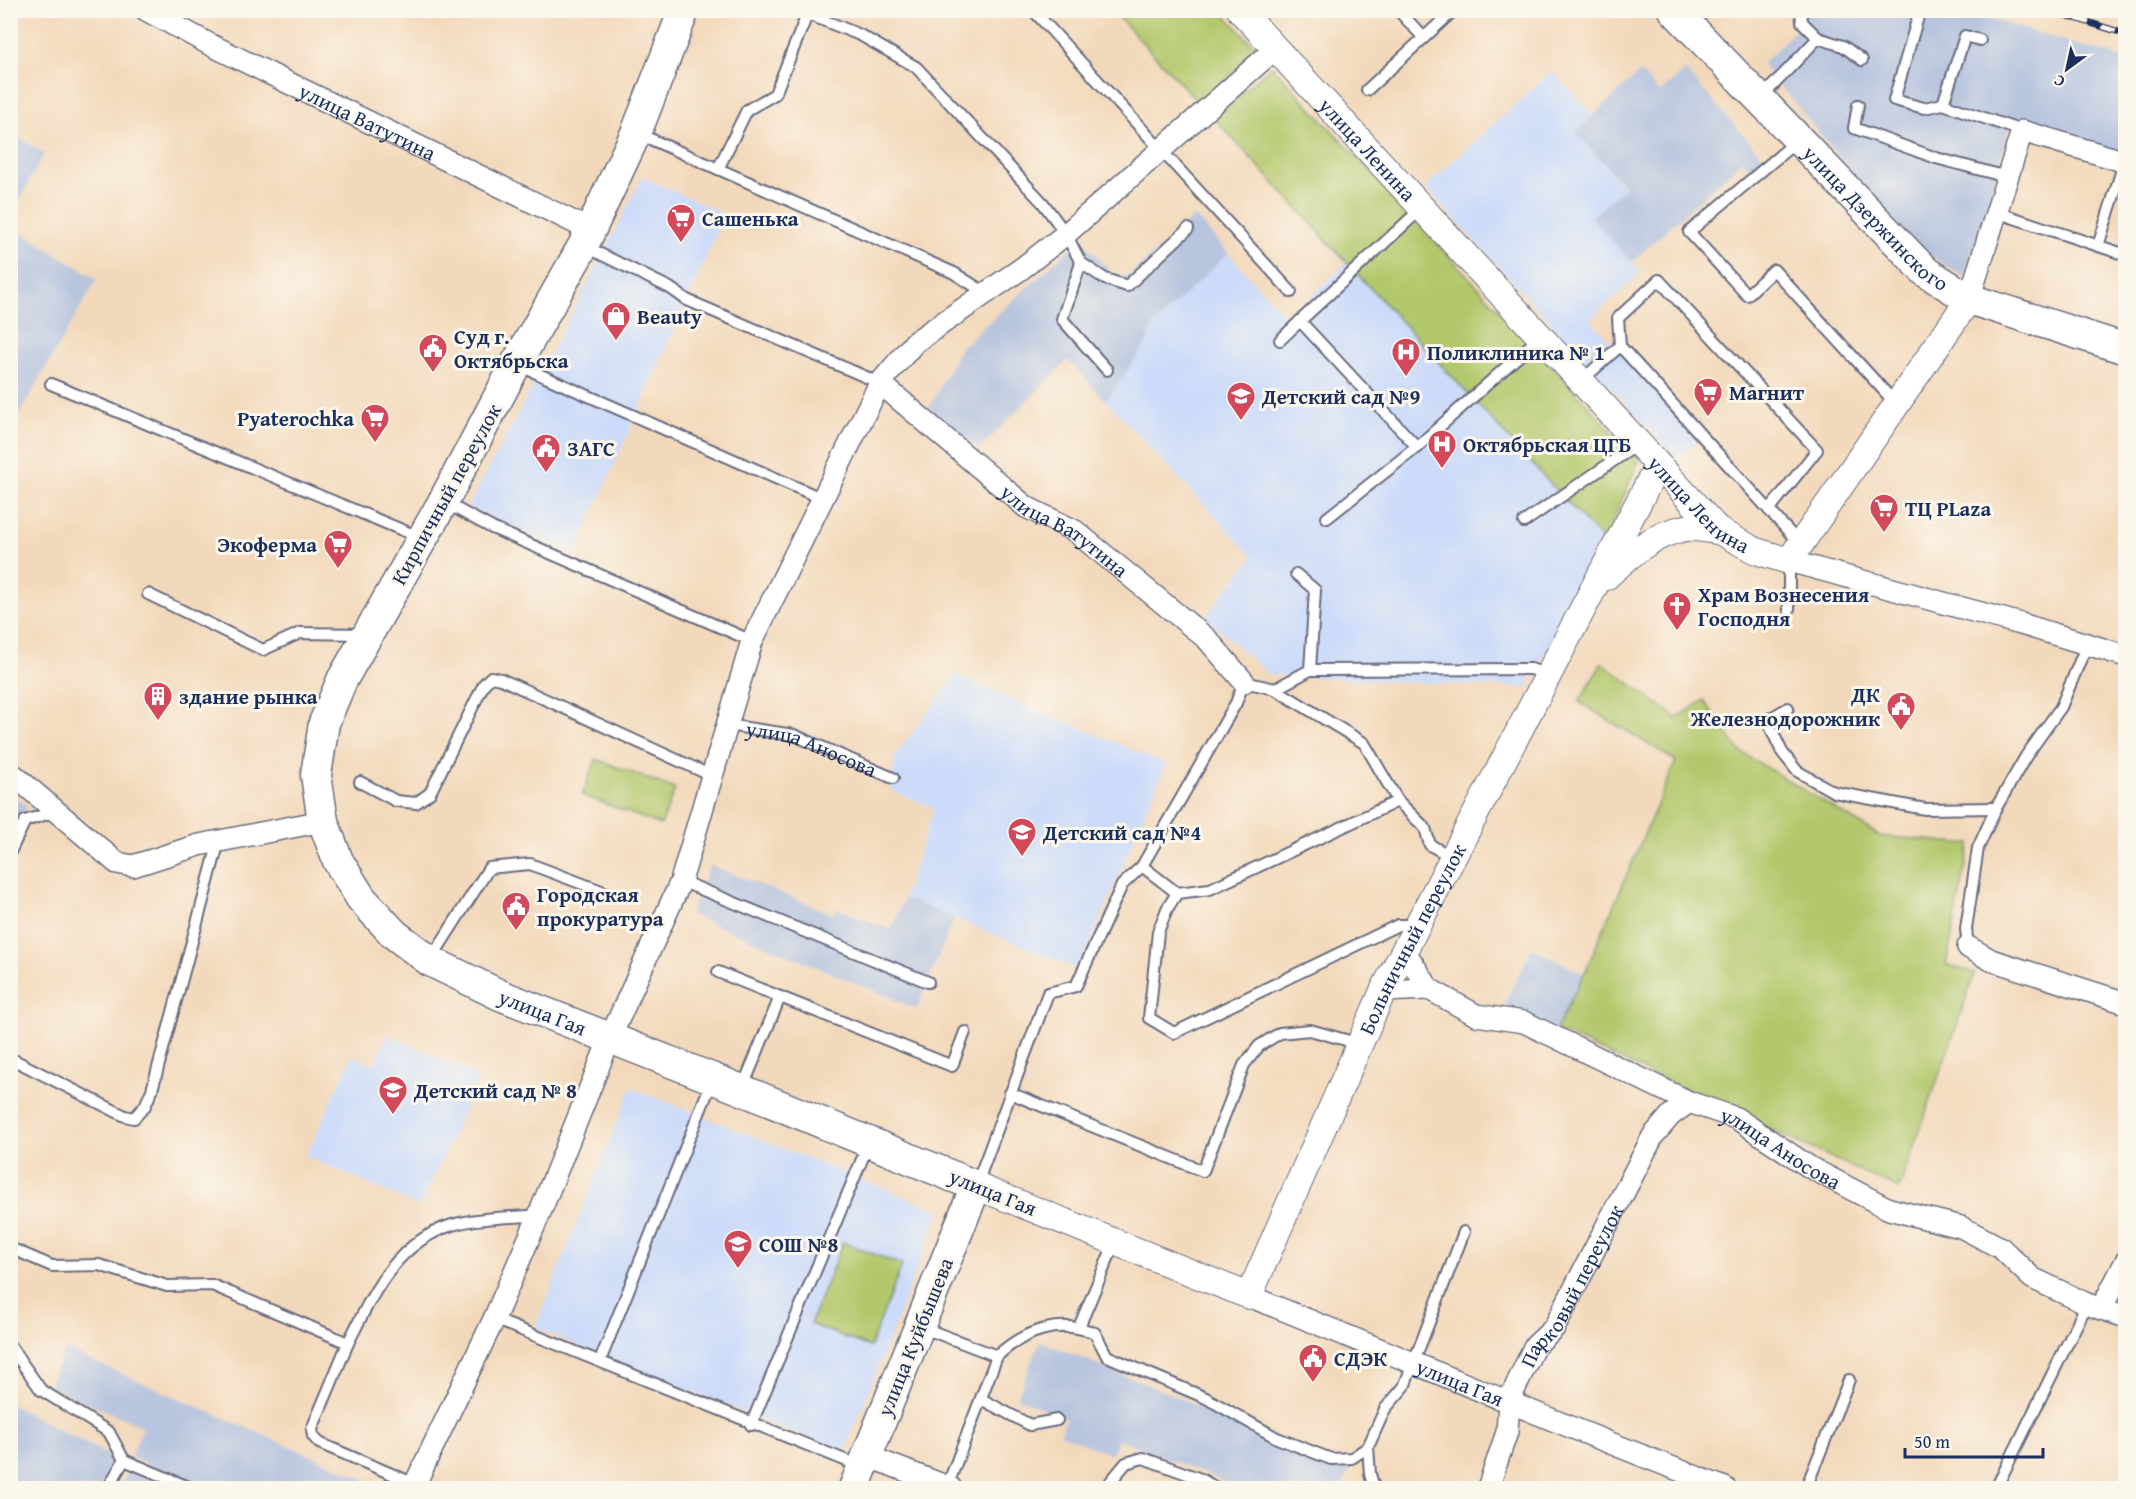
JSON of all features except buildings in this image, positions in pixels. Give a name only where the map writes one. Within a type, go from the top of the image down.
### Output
[{"type":"main road","name":"Кирпичный переулок","points":[[323,821],[316,775],[324,723],[342,680],[587,238],[636,133],[684,10]]},
{"type":"main road","name":"улица Дзержинского","points":[[1674,10],[1797,141],[1926,273],[1969,299],[2126,348]]},
{"type":"main road","name":"улица Гая","points":[[323,821],[338,861],[360,898],[394,934],[430,961],[500,995],[713,1078],[976,1186]]},
{"type":"main road","name":"улица Куйбышева","points":[[861,1471],[976,1186]]},
{"type":"street","name":"улица Ватутина","points":[[146,10],[587,238]]},
{"type":"street","name":"улица Ленина","points":[[1240,10],[1719,531],[1756,551],[1795,553],[2126,656]]},
{"type":"street","points":[[413,1486],[494,1319],[539,1215],[610,1038],[681,881],[752,641],[880,383],[915,342],[984,292],[1021,269],[1066,234],[1276,48]]},
{"type":"street","points":[[1795,553],[1969,299],[2022,130],[2125,161]]},
{"type":"street","name":"улица Ватутина","points":[[880,383],[1026,507],[1075,531],[1207,639],[1244,682]]},
{"type":"street","name":"Больничный переулок","points":[[1249,1296],[1383,991],[1658,465]]},
{"type":"street","name":"Больничный переулок","points":[[1592,591],[1631,554],[1657,536],[1687,528],[1719,531]]},
{"type":"street","points":[[12,774],[117,863],[123,865],[133,866],[199,845],[323,821]]},
{"type":"street","points":[[1968,947],[1991,960],[2126,1003]]},
{"type":"street","name":"улица Аносова","points":[[1404,950],[1429,989],[1476,1015],[1524,1022],[1689,1102],[1736,1118],[1810,1168],[1889,1209],[1961,1227],[2001,1248],[2032,1278],[2094,1306],[2126,1317]]},
{"type":"street","points":[[1383,991],[1429,989]]},
{"type":"street","name":"Парковый переулок","points":[[1488,1488],[1507,1432],[1509,1401],[1534,1347],[1554,1328],[1653,1136],[1671,1115],[1689,1102]]},
{"type":"street","name":"улица Гая","points":[[976,1186],[1620,1448],[1725,1488]]},
{"type":"street","points":[[2094,1306],[2126,1262]]},
{"type":"street","points":[[861,1471],[949,1488]]},
{"type":"lane","points":[[1033,10],[1291,292]]},
{"type":"lane","points":[[1398,10],[1424,38]]},
{"type":"lane","points":[[1367,90],[1454,10]]},
{"type":"lane","points":[[1801,10],[1802,22],[1818,38],[1843,46],[1862,60]]},
{"type":"lane","points":[[718,169],[747,110],[775,94],[808,12],[860,35],[916,67],[1043,203],[1066,234],[1081,263],[1105,279],[1127,286],[1188,229]]},
{"type":"lane","points":[[1918,17],[1894,100],[1924,108],[1943,104],[2022,130]]},
{"type":"lane","points":[[1943,104],[1965,36],[1980,40]]},
{"type":"lane","points":[[1759,100],[1818,38]]},
{"type":"lane","points":[[1858,105],[1854,128],[1936,158],[2007,177]]},
{"type":"lane","points":[[636,133],[954,273],[984,292]]},
{"type":"lane","points":[[1797,141],[1689,232],[1747,295],[1774,270],[1897,405]]},
{"type":"lane","points":[[2098,246],[2125,161]]},
{"type":"lane","points":[[1280,340],[1422,208]]},
{"type":"lane","points":[[1996,213],[2126,255]]},
{"type":"lane","points":[[587,238],[687,300],[880,383]]},
{"type":"lane","points":[[1081,263],[1062,319],[1107,370]]},
{"type":"lane","points":[[1769,510],[1817,450],[1659,280],[1618,318],[1620,346],[1769,510],[1795,553],[1790,610]]},
{"type":"lane","points":[[1300,321],[1417,447]]},
{"type":"lane","points":[[1327,518],[1417,447],[1540,337]]},
{"type":"lane","points":[[1581,381],[1620,346]]},
{"type":"lane","points":[[516,364],[823,499]]},
{"type":"lane","points":[[51,384],[422,539]]},
{"type":"lane","points":[[1524,522],[1638,444]]},
{"type":"lane","points":[[443,501],[492,528],[752,641]]},
{"type":"lane","points":[[1296,574],[1315,590],[1310,670]]},
{"type":"lane","points":[[148,594],[262,650],[300,633],[369,634]]},
{"type":"lane","points":[[1968,947],[1966,929],[1978,848],[1996,808],[2026,756],[2061,707],[2087,644]]},
{"type":"lane","points":[[1275,689],[1310,670],[1531,669],[1548,675]]},
{"type":"lane","points":[[360,782],[396,801],[416,803],[430,793],[484,684],[491,677],[501,679],[712,776]]},
{"type":"lane","points":[[976,1186],[1048,993],[1076,986],[1122,885],[1142,866],[1236,703],[1244,682],[1275,689],[1364,743],[1398,801],[1425,828],[1430,845],[1452,857]]},
{"type":"lane","points":[[1788,708],[1767,720],[1782,752],[1797,771],[1834,792],[1925,809],[1996,808]]},
{"type":"lane","name":"улица Аносова","points":[[727,725],[794,735],[893,778]]},
{"type":"lane","points":[[1142,866],[1177,893],[1210,889],[1398,801]]},
{"type":"lane","points":[[10,852],[25,821],[56,812]]},
{"type":"lane","points":[[10,1058],[125,1116],[134,1119],[140,1113],[152,1090],[219,841]]},
{"type":"lane","points":[[430,961],[489,868],[530,864],[612,895]]},
{"type":"lane","points":[[681,881],[928,982]]},
{"type":"lane","points":[[1177,893],[1167,909],[1158,932],[1149,1018],[1174,1033],[1398,925],[1417,925]]},
{"type":"lane","points":[[718,972],[952,1065],[965,1032]]},
{"type":"lane","points":[[742,1090],[780,997]]},
{"type":"lane","points":[[1010,1093],[1203,1171],[1244,1065],[1259,1046],[1280,1033],[1310,1030],[1360,1044]]},
{"type":"lane","points":[[600,1362],[713,1078]]},
{"type":"lane","points":[[751,1424],[870,1142]]},
{"type":"lane","points":[[413,1486],[319,1443],[313,1436],[312,1429],[348,1343],[368,1302],[392,1265],[414,1243],[451,1226],[472,1221],[539,1215]]},
{"type":"lane","points":[[1374,1488],[1370,1474],[1368,1447],[1385,1409],[1404,1387],[1415,1363],[1464,1232]]},
{"type":"lane","points":[[1079,1327],[1115,1241]]},
{"type":"lane","points":[[10,1248],[52,1266],[99,1265],[167,1286],[212,1286],[348,1343]]},
{"type":"lane","points":[[1996,1488],[2094,1306]]},
{"type":"lane","points":[[494,1319],[861,1471]]},
{"type":"lane","points":[[918,1326],[997,1356]]},
{"type":"lane","points":[[949,1488],[997,1356],[1011,1343],[1042,1329],[1079,1327],[1095,1333],[1107,1356],[1206,1398],[1277,1438],[1331,1459],[1352,1458],[1368,1447]]},
{"type":"lane","points":[[10,1346],[41,1390],[109,1432],[124,1460],[191,1488]]},
{"type":"lane","points":[[1806,1488],[1849,1380]]},
{"type":"lane","points":[[981,1399],[1030,1425],[1057,1420]]},
{"type":"lane","points":[[1107,1488],[1126,1463],[1143,1458],[1201,1479],[1216,1488]]},
{"type":"lane","points":[[108,1488],[124,1460]]},
{"type":"shaded area","points":[[1803,11],[1968,11],[2125,58],[2125,157],[2010,120],[1996,181],[1964,277],[1926,253],[1882,209],[1762,64],[1794,32]]},
{"type":"shaded area","points":[[1685,70],[1763,157],[1750,169],[1742,161],[1632,262],[1591,218],[1625,186],[1575,132],[1640,72],[1660,93]]},
{"type":"shaded area","points":[[1552,71],[1593,115],[1575,132],[1625,187],[1592,218],[1641,272],[1590,319],[1698,440],[1677,459],[1425,187]]},
{"type":"shaded area","points":[[11,132],[44,154],[11,216]]},
{"type":"shaded area","points":[[642,177],[725,214],[575,554],[468,507],[603,255]]},
{"type":"shaded area","points":[[1195,216],[1228,253],[1152,327],[1146,344],[1106,401],[1068,360],[979,449],[929,408],[960,348],[1081,239],[1114,275],[1129,276]]},
{"type":"shaded area","points":[[11,226],[97,279],[11,429]]},
{"type":"shaded area","name":"Октябрьская ЦГБ","points":[[1228,253],[1288,319],[1347,262],[1604,542],[1526,688],[1269,675],[1205,617],[1253,557],[1106,401],[1146,344],[1152,327]]},
{"type":"shaded area","name":"Детский сад №4","points":[[956,675],[1166,764],[1079,969],[904,898],[934,808],[891,791],[895,756]]},
{"type":"shaded area","points":[[11,793],[27,806],[11,838]]},
{"type":"shaded area","points":[[710,865],[833,914],[836,908],[891,930],[904,898],[954,918],[917,1009],[690,914]]},
{"type":"shaded area","points":[[1532,948],[1584,974],[1556,1030],[1504,1004]]},
{"type":"shaded area","name":"Детский сад № 8","points":[[388,1035],[479,1077],[420,1207],[306,1156],[352,1056],[374,1065]]},
{"type":"shaded area","name":"СОШ №8","points":[[631,1088],[940,1211],[844,1453],[535,1328]]},
{"type":"shaded area","points":[[1040,1341],[1350,1467],[1342,1488],[1240,1488],[1118,1439],[1112,1455],[1060,1434],[1066,1418],[1017,1398]]},
{"type":"shaded area","points":[[65,1349],[365,1479],[361,1488],[202,1488],[130,1457],[143,1427],[49,1386]]},
{"type":"shaded area","points":[[10,1404],[115,1459],[100,1488],[11,1488]]},
{"type":"shaded area","points":[[130,1470],[174,1488],[119,1488]]},
{"type":"green space","points":[[1113,11],[1221,11],[1258,50],[1199,103]]},
{"type":"green space","points":[[1272,66],[1639,460],[1604,542],[1213,117]]},
{"type":"green space","points":[[1602,663],[1677,718],[1704,700],[1739,751],[1880,836],[1970,844],[1946,965],[1975,973],[1899,1189],[1556,1030],[1584,974],[1676,761],[1579,702]]},
{"type":"green space","points":[[596,759],[675,789],[661,825],[582,795]]},
{"type":"green space","points":[[843,1242],[902,1265],[870,1347],[810,1324]]},
{"type":"railway","points":[[2049,10],[2126,34]]},
{"type":"place","name":"Сашенька","points":[[681,244]]},
{"type":"place","name":"Beauty","points":[[616,342]]},
{"type":"place","name":"Суд г. Октябрьска","points":[[433,374]]},
{"type":"place","name":"Поликлиника № 1","points":[[1406,378]]},
{"type":"place","name":"Магнит","points":[[1708,418]]},
{"type":"place","name":"Детский сад №9","points":[[1241,422]]},
{"type":"place","name":"Pyaterochka","points":[[375,444]]},
{"type":"place","name":"Октябрьская ЦГБ","points":[[1442,470]]},
{"type":"place","name":"ЗАГС","points":[[546,474]]},
{"type":"place","name":"ТЦ PLaza","points":[[1884,534]]},
{"type":"place","name":"Экоферма","points":[[338,570]]},
{"type":"place","name":"Храм Вознесения Господня","points":[[1677,632]]},
{"type":"place","name":"здание рынка","points":[[158,722]]},
{"type":"place","name":"ДК Железнодорожник","points":[[1901,732]]},
{"type":"place","name":"Детский сад №4","points":[[1022,858]]},
{"type":"place","name":"Городская прокуратура","points":[[516,932]]},
{"type":"place","name":"Детский сад № 8","points":[[393,1116]]},
{"type":"place","name":"СОШ №8","points":[[738,1270]]},
{"type":"place","name":"СДЭК","points":[[1313,1384]]}]
